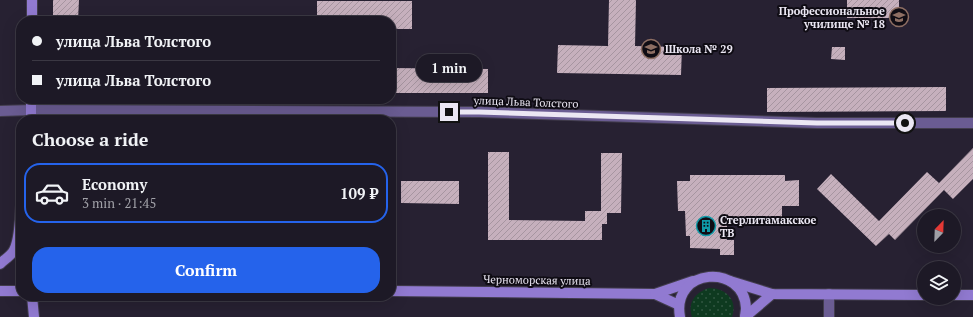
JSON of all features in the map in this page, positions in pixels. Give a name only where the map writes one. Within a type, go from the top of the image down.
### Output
[{"type":"main road","points":[[32,0],[32,16]]},
{"type":"main road","points":[[31,104],[31,115]]},
{"type":"main road","points":[[0,264],[14,251],[16,244]]},
{"type":"main road","points":[[655,294],[709,276],[720,277],[772,294],[917,295]]},
{"type":"main road","points":[[680,317],[679,305],[683,294],[689,285],[699,279]]},
{"type":"main road","points":[[730,281],[738,288],[744,297],[746,307],[745,317]]},
{"type":"main road","points":[[0,291],[16,291]]},
{"type":"main road","name":"Черноморская улица","points":[[396,291],[655,294],[679,305]]},
{"type":"main road","points":[[745,317],[772,294]]},
{"type":"main road","points":[[961,295],[973,295]]},
{"type":"main road","points":[[32,301],[34,317]]},
{"type":"street","name":"улица Льва Толстого","points":[[0,111],[31,115],[479,112],[817,123],[973,123]]},
{"type":"street","points":[[829,317],[830,294]]},
{"type":"green space","points":[[709,288],[721,290],[729,296],[733,305],[732,317],[692,317],[691,307],[694,298],[700,292]]},
{"type":"building","points":[[53,0],[79,0],[78,16],[53,16]]},
{"type":"building","points":[[609,0],[636,0],[635,46],[682,47],[681,75],[557,73],[558,45],[608,46]]},
{"type":"building","points":[[847,0],[899,0],[899,18],[847,18]]},
{"type":"building","points":[[317,1],[412,1],[412,29],[396,29],[396,16],[317,16]]},
{"type":"building","points":[[832,47],[845,47],[845,60],[831,59]]},
{"type":"building","points":[[396,68],[488,69],[488,93],[396,93]]},
{"type":"building","points":[[946,87],[946,111],[767,112],[767,88]]},
{"type":"building","points":[[973,148],[973,179],[953,199],[944,190],[925,209],[917,209],[917,218],[895,240],[889,234],[876,246],[817,189],[831,174],[879,221],[927,172],[939,183]]},
{"type":"building","points":[[488,152],[509,152],[509,220],[585,221],[585,211],[601,211],[601,153],[622,153],[621,213],[607,213],[607,224],[602,224],[602,240],[488,240]]},
{"type":"building","name":"Стерлитамакское ТВ","points":[[690,175],[785,175],[785,181],[799,180],[799,206],[782,206],[782,217],[727,217],[727,240],[734,240],[734,255],[720,255],[720,249],[690,248],[690,236],[686,236],[685,211],[678,211],[677,181],[690,181]]},
{"type":"building","points":[[401,181],[459,181],[459,204],[401,203]]},
{"type":"place","name":"Профессиональное училище № 18","points":[[899,17]]},
{"type":"place","name":"Школа № 29","points":[[651,49]]},
{"type":"place","name":"Стерлитамакское ТВ","points":[[706,226]]},
{"type":"route","points":[[449,112],[817,123],[905,123]]}]
